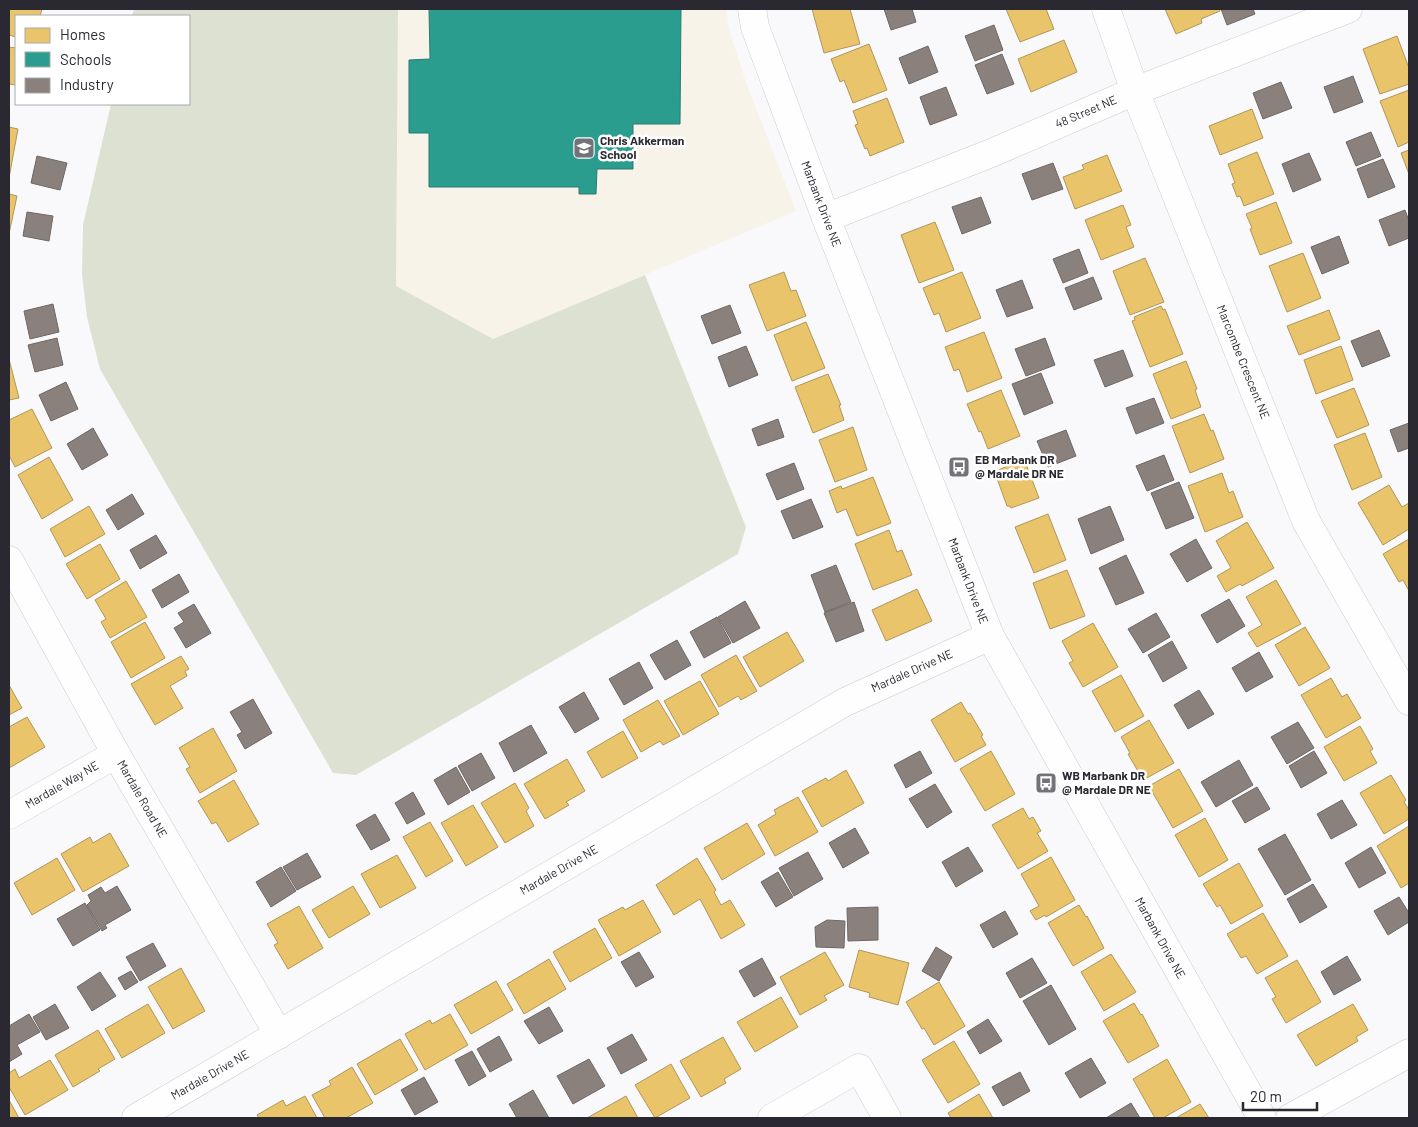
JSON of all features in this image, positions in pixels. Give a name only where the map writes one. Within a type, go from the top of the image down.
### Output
[{"type":"street","name":"Marbank Drive NE","points":[[752,9],[755,27],[826,218],[990,636],[1262,1118]]},
{"type":"street","name":"Marcombe Crescent NE","points":[[1106,9],[1135,92],[1306,520],[1409,701]]},
{"type":"street","name":"48 Street NE","points":[[826,218],[994,152],[1135,92],[1348,9]]},
{"type":"street","name":"Mardale Road NE","points":[[9,560],[116,754],[278,1035]]},
{"type":"street","name":"Mardale Drive NE","points":[[136,1118],[845,702],[990,636]]},
{"type":"street","name":"Mardale Way NE","points":[[9,815],[116,754]]},
{"type":"street","points":[[1290,1118],[1409,1053]]},
{"type":"street","points":[[772,1118],[859,1068],[887,1118]]},
{"type":"shaded area","name":"Chris Akkerman School","points":[[398,9],[726,9],[729,29],[747,85],[796,211],[493,339],[396,286]]},
{"type":"green space","points":[[134,9],[398,9],[396,286],[493,339],[645,275],[746,527],[738,554],[356,775],[333,773],[100,369],[87,317],[82,274],[83,225],[111,105],[190,105],[190,15],[132,15]]},
{"type":"building: Homes","points":[[9,9],[42,9],[40,15],[15,15],[15,37],[9,35]]},
{"type":"building: Homes","points":[[812,9],[850,9],[860,44],[824,53]]},
{"type":"building: Homes","points":[[1006,9],[1046,9],[1054,29],[1020,42]]},
{"type":"building: Homes","points":[[1165,9],[1219,9],[1220,11],[1201,19],[1202,23],[1176,34]]},
{"type":"building: Homes","points":[[1397,36],[1409,68],[1409,84],[1380,94],[1363,49]]},
{"type":"building: Homes","points":[[1064,40],[1077,72],[1031,92],[1018,59]]},
{"type":"building: Homes","points":[[869,44],[887,90],[853,103],[844,80],[840,82],[831,59]]},
{"type":"building: Homes","points":[[9,47],[15,48],[15,85],[9,84]]},
{"type":"building: Homes","points":[[1409,90],[1409,142],[1398,147],[1380,101]]},
{"type":"building: Homes","points":[[887,98],[904,142],[870,156],[855,125],[858,124],[853,111]]},
{"type":"building: Homes","points":[[1252,109],[1263,138],[1220,155],[1209,126]]},
{"type":"building: Homes","points":[[9,127],[18,129],[9,178]]},
{"type":"building: Homes","points":[[1409,150],[1409,174],[1401,153]]},
{"type":"building: Homes","points":[[1257,152],[1274,194],[1244,206],[1240,196],[1237,197],[1232,184],[1235,183],[1228,164]]},
{"type":"building: Homes","points":[[1107,155],[1122,191],[1075,209],[1063,177],[1084,169],[1082,165]]},
{"type":"building: Homes","points":[[9,194],[17,196],[9,234]]},
{"type":"building: Homes","points":[[1276,202],[1292,243],[1260,255],[1246,214]]},
{"type":"building: Homes","points":[[1123,205],[1131,225],[1126,227],[1134,247],[1101,260],[1085,220]]},
{"type":"building: Homes","points":[[935,222],[954,270],[919,283],[901,235]]},
{"type":"building: Homes","points":[[1303,253],[1321,298],[1287,312],[1269,266]]},
{"type":"building: Homes","points":[[1145,258],[1164,302],[1130,315],[1113,271]]},
{"type":"building: Homes","points":[[784,272],[791,291],[796,290],[806,316],[767,331],[749,285]]},
{"type":"building: Homes","points":[[962,272],[981,318],[946,332],[939,313],[934,315],[923,288]]},
{"type":"building: Homes","points":[[1161,306],[1163,310],[1165,309],[1183,354],[1150,367],[1132,321],[1135,320],[1134,317]]},
{"type":"building: Homes","points":[[1329,310],[1340,339],[1299,355],[1287,326]]},
{"type":"building: Homes","points":[[806,322],[825,368],[792,381],[774,335]]},
{"type":"building: Homes","points":[[984,332],[1002,378],[967,392],[959,369],[954,371],[945,347]]},
{"type":"building: Homes","points":[[1341,346],[1353,380],[1316,394],[1304,360]]},
{"type":"building: Homes","points":[[9,359],[19,398],[9,400]]},
{"type":"building: Homes","points":[[1186,361],[1197,389],[1195,390],[1201,407],[1171,419],[1153,374]]},
{"type":"building: Homes","points":[[828,374],[841,405],[839,405],[844,420],[813,433],[795,387]]},
{"type":"building: Homes","points":[[1354,388],[1369,425],[1337,438],[1321,401]]},
{"type":"building: Homes","points":[[1001,390],[1020,436],[988,449],[967,404]]},
{"type":"building: Homes","points":[[32,409],[52,448],[15,467],[9,455],[9,420]]},
{"type":"building: Homes","points":[[1204,414],[1211,431],[1213,430],[1224,459],[1190,473],[1172,426]]},
{"type":"building: Homes","points":[[853,427],[867,470],[835,482],[819,440]]},
{"type":"building: Homes","points":[[1365,433],[1382,477],[1352,490],[1334,445]]},
{"type":"building: Homes","points":[[49,457],[73,500],[42,519],[18,475]]},
{"type":"building: Homes","points":[[1024,459],[1039,498],[1011,508],[1007,506],[995,473]]},
{"type":"building: Homes","points":[[1222,473],[1229,493],[1233,491],[1243,517],[1205,532],[1188,486]]},
{"type":"building: Homes","points":[[873,477],[891,523],[857,536],[846,509],[837,513],[829,491],[841,486],[842,489]]},
{"type":"building: Homes","points":[[1389,485],[1402,507],[1409,503],[1409,529],[1383,545],[1358,503]]},
{"type":"building: Homes","points":[[89,506],[105,534],[65,557],[50,529]]},
{"type":"building: Homes","points":[[1048,514],[1066,560],[1034,573],[1015,527]]},
{"type":"building: Homes","points":[[1247,522],[1274,568],[1242,586],[1240,584],[1226,592],[1217,576],[1231,568],[1216,541]]},
{"type":"building: Homes","points":[[889,530],[897,552],[902,550],[912,575],[873,590],[855,544]]},
{"type":"building: Homes","points":[[1409,539],[1409,591],[1403,580],[1399,582],[1383,554]]},
{"type":"building: Homes","points":[[100,544],[120,579],[87,599],[66,564]]},
{"type":"building: Homes","points":[[1067,570],[1085,616],[1050,629],[1033,583]]},
{"type":"building: Homes","points":[[1276,580],[1301,624],[1257,647],[1248,633],[1262,625],[1246,597]]},
{"type":"building: Homes","points":[[126,581],[147,617],[110,638],[101,622],[106,619],[95,600]]},
{"type":"building: Homes","points":[[917,589],[932,621],[886,641],[872,610]]},
{"type":"building: Homes","points":[[145,622],[165,658],[131,678],[111,642]]},
{"type":"building: Homes","points":[[1093,623],[1118,667],[1083,687],[1069,663],[1073,661],[1062,641]]},
{"type":"building: Homes","points":[[1305,627],[1330,668],[1299,686],[1275,645]]},
{"type":"building: Homes","points":[[787,632],[804,661],[760,687],[743,657]]},
{"type":"building: Homes","points":[[736,655],[757,691],[741,700],[738,696],[719,707],[701,675]]},
{"type":"building: Homes","points":[[181,656],[189,669],[185,671],[187,676],[170,686],[183,708],[155,725],[131,684]]},
{"type":"building: Homes","points":[[1121,675],[1144,716],[1115,732],[1092,691]]},
{"type":"building: Homes","points":[[1331,678],[1342,697],[1347,694],[1361,718],[1326,738],[1301,695]]},
{"type":"building: Homes","points":[[700,681],[719,714],[683,735],[664,701]]},
{"type":"building: Homes","points":[[9,685],[22,708],[9,715]]},
{"type":"building: Homes","points":[[658,700],[680,736],[663,745],[660,741],[641,752],[623,720]]},
{"type":"building: Homes","points":[[961,702],[983,735],[981,736],[986,745],[955,762],[931,720]]},
{"type":"building: Homes","points":[[27,717],[45,747],[9,768],[9,727]]},
{"type":"building: Homes","points":[[1149,720],[1174,763],[1143,780],[1128,754],[1130,753],[1121,737]]},
{"type":"building: Homes","points":[[1360,726],[1373,749],[1370,751],[1377,763],[1344,781],[1324,747]]},
{"type":"building: Homes","points":[[213,728],[237,771],[200,793],[186,769],[190,767],[179,748]]},
{"type":"building: Homes","points":[[623,731],[638,758],[602,778],[587,752]]},
{"type":"building: Homes","points":[[991,751],[1015,794],[985,811],[960,769]]},
{"type":"building: Homes","points":[[567,759],[585,791],[566,802],[569,805],[545,819],[524,784]]},
{"type":"building: Homes","points":[[1179,769],[1203,811],[1173,828],[1149,786]]},
{"type":"building: Homes","points":[[846,770],[864,803],[822,827],[802,791],[826,778],[828,781]]},
{"type":"building: Homes","points":[[1391,775],[1406,800],[1404,802],[1409,810],[1409,819],[1384,834],[1360,793]]},
{"type":"building: Homes","points":[[234,780],[259,824],[228,842],[216,822],[212,824],[198,801]]},
{"type":"building: Homes","points":[[515,783],[529,808],[526,811],[534,826],[505,843],[481,803]]},
{"type":"building: Homes","points":[[798,797],[818,832],[775,856],[758,825],[776,814],[774,810]]},
{"type":"building: Homes","points":[[473,805],[498,847],[466,866],[441,823]]},
{"type":"building: Homes","points":[[1023,808],[1029,819],[1033,817],[1041,831],[1037,833],[1048,851],[1018,869],[992,825]]},
{"type":"building: Homes","points":[[1205,818],[1228,860],[1199,877],[1175,835]]},
{"type":"building: Homes","points":[[430,822],[453,861],[426,877],[403,837]]},
{"type":"building: Homes","points":[[747,823],[765,854],[722,880],[704,848]]},
{"type":"building: Homes","points":[[1409,826],[1409,883],[1401,888],[1377,846]]},
{"type":"building: Homes","points":[[110,833],[129,866],[83,892],[61,854],[90,837],[93,843]]},
{"type":"building: Homes","points":[[397,855],[416,888],[380,908],[361,874]]},
{"type":"building: Homes","points":[[1051,857],[1075,900],[1046,917],[1045,915],[1036,920],[1030,911],[1039,906],[1021,874]]},
{"type":"building: Homes","points":[[57,858],[75,890],[32,915],[14,883]]},
{"type":"building: Homes","points":[[697,858],[716,890],[714,892],[721,905],[730,900],[745,925],[721,939],[700,899],[674,915],[656,885]]},
{"type":"building: Homes","points":[[1239,863],[1263,906],[1231,924],[1220,905],[1217,907],[1203,884]]},
{"type":"building: Homes","points":[[353,886],[370,914],[329,938],[312,910]]},
{"type":"building: Homes","points":[[643,900],[661,932],[619,956],[598,920],[623,907],[625,910]]},
{"type":"building: Homes","points":[[1079,905],[1104,948],[1073,966],[1048,923]]},
{"type":"building: Homes","points":[[299,906],[323,948],[288,969],[274,945],[278,943],[267,924]]},
{"type":"building: Homes","points":[[1263,913],[1288,956],[1257,974],[1246,956],[1241,958],[1227,934]]},
{"type":"building: Homes","points":[[595,928],[612,958],[570,982],[553,952]]},
{"type":"building: Homes","points":[[859,950],[909,963],[898,1005],[869,997],[870,993],[849,987]]},
{"type":"building: Homes","points":[[825,952],[844,985],[824,996],[827,1000],[800,1015],[780,977]]},
{"type":"building: Homes","points":[[1111,954],[1136,992],[1104,1011],[1081,972]]},
{"type":"building: Homes","points":[[549,959],[566,989],[524,1014],[507,984]]},
{"type":"building: Homes","points":[[1297,960],[1321,1002],[1286,1023],[1272,999],[1276,997],[1265,978]]},
{"type":"building: Homes","points":[[181,968],[205,1011],[173,1029],[148,987]]},
{"type":"building: Homes","points":[[496,981],[513,1010],[471,1034],[454,1005]]},
{"type":"building: Homes","points":[[939,982],[965,1026],[934,1045],[906,1002]]},
{"type":"building: Homes","points":[[781,997],[798,1027],[755,1052],[737,1022]]},
{"type":"building: Homes","points":[[1134,1003],[1159,1046],[1128,1063],[1103,1021]]},
{"type":"building: Homes","points":[[148,1004],[165,1033],[122,1058],[105,1029]]},
{"type":"building: Homes","points":[[1353,1004],[1368,1030],[1356,1037],[1358,1041],[1316,1066],[1297,1035]]},
{"type":"building: Homes","points":[[450,1014],[468,1045],[425,1070],[405,1034],[430,1020],[432,1024]]},
{"type":"building: Homes","points":[[98,1030],[115,1059],[98,1069],[100,1071],[73,1087],[55,1055]]},
{"type":"building: Homes","points":[[723,1037],[741,1069],[724,1079],[726,1083],[701,1097],[680,1061]]},
{"type":"building: Homes","points":[[400,1039],[418,1070],[375,1095],[357,1064]]},
{"type":"building: Homes","points":[[954,1041],[980,1084],[948,1103],[922,1060]]},
{"type":"building: Homes","points":[[1167,1059],[1191,1102],[1163,1118],[1155,1118],[1133,1079]]},
{"type":"building: Homes","points":[[50,1060],[68,1090],[25,1115],[9,1087],[9,1073],[15,1069],[19,1078]]},
{"type":"building: Homes","points":[[671,1064],[690,1098],[655,1118],[635,1085]]},
{"type":"building: Homes","points":[[352,1067],[373,1103],[346,1118],[325,1118],[312,1095],[331,1085],[329,1081]]},
{"type":"building: Homes","points":[[979,1094],[993,1118],[951,1118],[948,1113]]},
{"type":"building: Homes","points":[[305,1096],[317,1118],[259,1118],[257,1115],[283,1100],[286,1106]]},
{"type":"building: Homes","points":[[626,1096],[638,1118],[587,1118]]},
{"type":"building: Homes","points":[[9,1100],[19,1118],[9,1118]]},
{"type":"building: Homes","points":[[1200,1104],[1209,1118],[1176,1118]]},
{"type":"building: Schools","points":[[429,9],[681,9],[680,124],[633,124],[633,169],[597,169],[596,194],[579,194],[579,187],[429,187],[429,133],[409,133],[409,60],[430,59]]},
{"type":"building: Industry","points":[[884,9],[912,9],[916,22],[891,30]]},
{"type":"building: Industry","points":[[1221,9],[1253,9],[1255,14],[1227,25]]},
{"type":"building: Industry","points":[[994,25],[1003,50],[975,61],[965,36]]},
{"type":"building: Industry","points":[[928,46],[938,72],[909,84],[899,58]]},
{"type":"building: Industry","points":[[1002,54],[1014,84],[987,94],[975,65]]},
{"type":"building: Industry","points":[[1353,76],[1363,102],[1334,113],[1324,87]]},
{"type":"building: Industry","points":[[1281,82],[1292,108],[1263,119],[1253,93]]},
{"type":"building: Industry","points":[[946,87],[957,115],[930,125],[920,97]]},
{"type":"building: Industry","points":[[1371,132],[1381,156],[1356,166],[1346,142]]},
{"type":"building: Industry","points":[[1309,153],[1321,180],[1293,192],[1282,164]]},
{"type":"building: Industry","points":[[37,156],[67,163],[60,190],[31,183]]},
{"type":"building: Industry","points":[[1383,159],[1395,187],[1368,198],[1357,169]]},
{"type":"building: Industry","points":[[1053,163],[1063,189],[1032,200],[1022,174]]},
{"type":"building: Industry","points":[[981,197],[991,223],[962,234],[952,207]]},
{"type":"building: Industry","points":[[1405,210],[1409,221],[1409,238],[1389,246],[1379,220]]},
{"type":"building: Industry","points":[[27,212],[53,216],[49,241],[23,236]]},
{"type":"building: Industry","points":[[1339,236],[1349,263],[1322,274],[1311,247]]},
{"type":"building: Industry","points":[[1079,249],[1088,273],[1063,283],[1053,259]]},
{"type":"building: Industry","points":[[1093,277],[1102,299],[1074,310],[1065,288]]},
{"type":"building: Industry","points":[[1022,280],[1033,308],[1007,317],[996,290]]},
{"type":"building: Industry","points":[[53,304],[59,332],[30,339],[24,311]]},
{"type":"building: Industry","points":[[730,305],[741,333],[712,344],[701,316]]},
{"type":"building: Industry","points":[[1379,330],[1390,356],[1362,367],[1351,341]]},
{"type":"building: Industry","points":[[57,338],[63,365],[35,372],[28,345]]},
{"type":"building: Industry","points":[[1045,338],[1055,365],[1026,376],[1015,349]]},
{"type":"building: Industry","points":[[746,346],[758,375],[729,387],[718,357]]},
{"type":"building: Industry","points":[[1123,350],[1133,376],[1105,387],[1094,360]]},
{"type":"building: Industry","points":[[1041,373],[1053,403],[1024,415],[1012,384]]},
{"type":"building: Industry","points":[[66,382],[78,409],[51,421],[39,395]]},
{"type":"building: Industry","points":[[1154,398],[1164,423],[1136,434],[1126,408]]},
{"type":"building: Industry","points":[[778,419],[784,437],[758,446],[752,429]]},
{"type":"building: Industry","points":[[1409,423],[1409,448],[1398,452],[1390,430]]},
{"type":"building: Industry","points":[[93,428],[108,455],[82,470],[67,444]]},
{"type":"building: Industry","points":[[1066,430],[1076,456],[1048,467],[1037,441]]},
{"type":"building: Industry","points":[[1164,455],[1174,480],[1147,491],[1136,466]]},
{"type":"building: Industry","points":[[794,463],[804,489],[777,500],[766,474]]},
{"type":"building: Industry","points":[[1179,482],[1194,518],[1166,529],[1151,493]]},
{"type":"building: Industry","points":[[132,494],[144,514],[118,530],[106,510]]},
{"type":"building: Industry","points":[[811,499],[823,527],[793,539],[781,511]]},
{"type":"building: Industry","points":[[1110,506],[1124,540],[1091,554],[1078,519]]},
{"type":"building: Industry","points":[[156,535],[167,553],[140,569],[130,550]]},
{"type":"building: Industry","points":[[1196,539],[1212,568],[1187,582],[1170,554]]},
{"type":"building: Industry","points":[[1126,555],[1144,593],[1116,605],[1099,568]]},
{"type":"building: Industry","points":[[836,565],[851,602],[825,612],[811,575]]},
{"type":"building: Industry","points":[[179,574],[189,592],[162,608],[152,590]]},
{"type":"building: Industry","points":[[1229,599],[1245,626],[1217,643],[1201,615]]},
{"type":"building: Industry","points":[[745,601],[760,628],[733,643],[718,617]]},
{"type":"building: Industry","points":[[854,602],[864,631],[836,642],[824,613]]},
{"type":"building: Industry","points":[[194,604],[211,633],[186,648],[174,628],[184,622],[178,613]]},
{"type":"building: Industry","points":[[1156,613],[1170,637],[1143,653],[1128,629]]},
{"type":"building: Industry","points":[[717,617],[731,643],[704,658],[690,632]]},
{"type":"building: Industry","points":[[677,640],[691,665],[665,680],[650,655]]},
{"type":"building: Industry","points":[[1172,641],[1187,668],[1163,682],[1148,655]]},
{"type":"building: Industry","points":[[1259,652],[1273,677],[1246,692],[1232,668]]},
{"type":"building: Industry","points":[[639,662],[653,688],[624,705],[609,679]]},
{"type":"building: Industry","points":[[1199,690],[1214,714],[1188,729],[1174,705]]},
{"type":"building: Industry","points":[[584,692],[599,719],[575,733],[559,707]]},
{"type":"building: Industry","points":[[253,699],[272,733],[245,749],[237,735],[242,732],[230,712]]},
{"type":"building: Industry","points":[[1298,722],[1314,748],[1287,764],[1271,737]]},
{"type":"building: Industry","points":[[531,725],[547,753],[514,772],[499,743]]},
{"type":"building: Industry","points":[[920,751],[932,773],[906,788],[894,765]]},
{"type":"building: Industry","points":[[1314,751],[1327,773],[1301,788],[1289,766]]},
{"type":"building: Industry","points":[[481,753],[495,778],[472,791],[458,766]]},
{"type":"building: Industry","points":[[1239,760],[1253,785],[1216,807],[1201,782]]},
{"type":"building: Industry","points":[[456,767],[470,792],[448,805],[434,780]]},
{"type":"building: Industry","points":[[935,784],[952,812],[927,828],[909,799]]},
{"type":"building: Industry","points":[[1257,787],[1270,809],[1245,823],[1232,801]]},
{"type":"building: Industry","points":[[413,792],[425,814],[407,824],[395,803]]},
{"type":"building: Industry","points":[[1342,800],[1357,825],[1331,839],[1317,814]]},
{"type":"building: Industry","points":[[375,814],[390,840],[371,850],[356,825]]},
{"type":"building: Industry","points":[[855,828],[869,853],[843,868],[829,843]]},
{"type":"building: Industry","points":[[1285,834],[1311,880],[1285,895],[1258,849]]},
{"type":"building: Industry","points":[[968,847],[983,871],[956,887],[942,862]]},
{"type":"building: Industry","points":[[1371,847],[1386,873],[1359,888],[1345,863]]},
{"type":"building: Industry","points":[[808,852],[823,879],[794,896],[779,868]]},
{"type":"building: Industry","points":[[307,853],[321,877],[297,890],[283,867]]},
{"type":"building: Industry","points":[[281,867],[296,891],[271,907],[256,882]]},
{"type":"building: Industry","points":[[778,872],[793,897],[776,907],[761,882]]},
{"type":"building: Industry","points":[[1313,884],[1327,907],[1300,923],[1287,899]]},
{"type":"building: Industry","points":[[117,886],[131,910],[105,925],[107,928],[102,931],[87,905],[91,901],[88,895],[101,887],[105,893]]},
{"type":"building: Industry","points":[[1399,897],[1409,913],[1409,922],[1388,935],[1374,911]]},
{"type":"building: Industry","points":[[85,903],[100,930],[73,946],[57,919]]},
{"type":"building: Industry","points":[[878,907],[878,940],[848,941],[847,908]]},
{"type":"building: Industry","points":[[1005,911],[1018,934],[993,948],[980,925]]},
{"type":"building: Industry","points":[[827,920],[845,921],[844,948],[816,947],[815,927]]},
{"type":"building: Industry","points":[[153,943],[166,966],[140,981],[126,957]]},
{"type":"building: Industry","points":[[936,947],[952,957],[939,981],[922,971]]},
{"type":"building: Industry","points":[[639,952],[654,977],[636,987],[621,962]]},
{"type":"building: Industry","points":[[1347,956],[1361,980],[1334,995],[1321,972]]},
{"type":"building: Industry","points":[[762,958],[776,984],[754,997],[739,971]]},
{"type":"building: Industry","points":[[1032,958],[1047,983],[1020,998],[1006,973]]},
{"type":"building: Industry","points":[[131,971],[138,982],[125,990],[118,978]]},
{"type":"building: Industry","points":[[100,972],[116,996],[92,1011],[77,987]]},
{"type":"building: Industry","points":[[1051,985],[1076,1029],[1049,1045],[1023,1001]]},
{"type":"building: Industry","points":[[55,1004],[69,1028],[46,1040],[33,1017]]},
{"type":"building: Industry","points":[[549,1007],[563,1031],[539,1044],[524,1021]]},
{"type":"building: Industry","points":[[29,1014],[40,1032],[17,1045],[22,1054],[9,1062],[9,1026]]},
{"type":"building: Industry","points":[[988,1019],[1002,1041],[980,1054],[967,1032]]},
{"type":"building: Industry","points":[[632,1034],[647,1060],[621,1074],[607,1048]]},
{"type":"building: Industry","points":[[499,1036],[512,1060],[490,1072],[477,1049]]},
{"type":"building: Industry","points":[[472,1051],[486,1076],[469,1086],[455,1060]]},
{"type":"building: Industry","points":[[1091,1058],[1106,1083],[1080,1098],[1065,1073]]},
{"type":"building: Industry","points":[[589,1059],[605,1086],[573,1104],[557,1076]]},
{"type":"building: Industry","points":[[1020,1072],[1030,1091],[1003,1106],[992,1087]]},
{"type":"building: Industry","points":[[424,1077],[438,1102],[415,1115],[401,1090]]},
{"type":"building: Industry","points":[[533,1090],[549,1118],[517,1118],[509,1104]]},
{"type":"building: Industry","points":[[1131,1103],[1140,1118],[1106,1118]]},
{"type":"place","name":"Chris Akkerman School","points":[[584,148]]},
{"type":"place","name":"EB Marbank DR @ Mardale DR NE","points":[[959,467]]},
{"type":"place","name":"WB Marbank DR @ Mardale DR NE","points":[[1046,783]]}]
